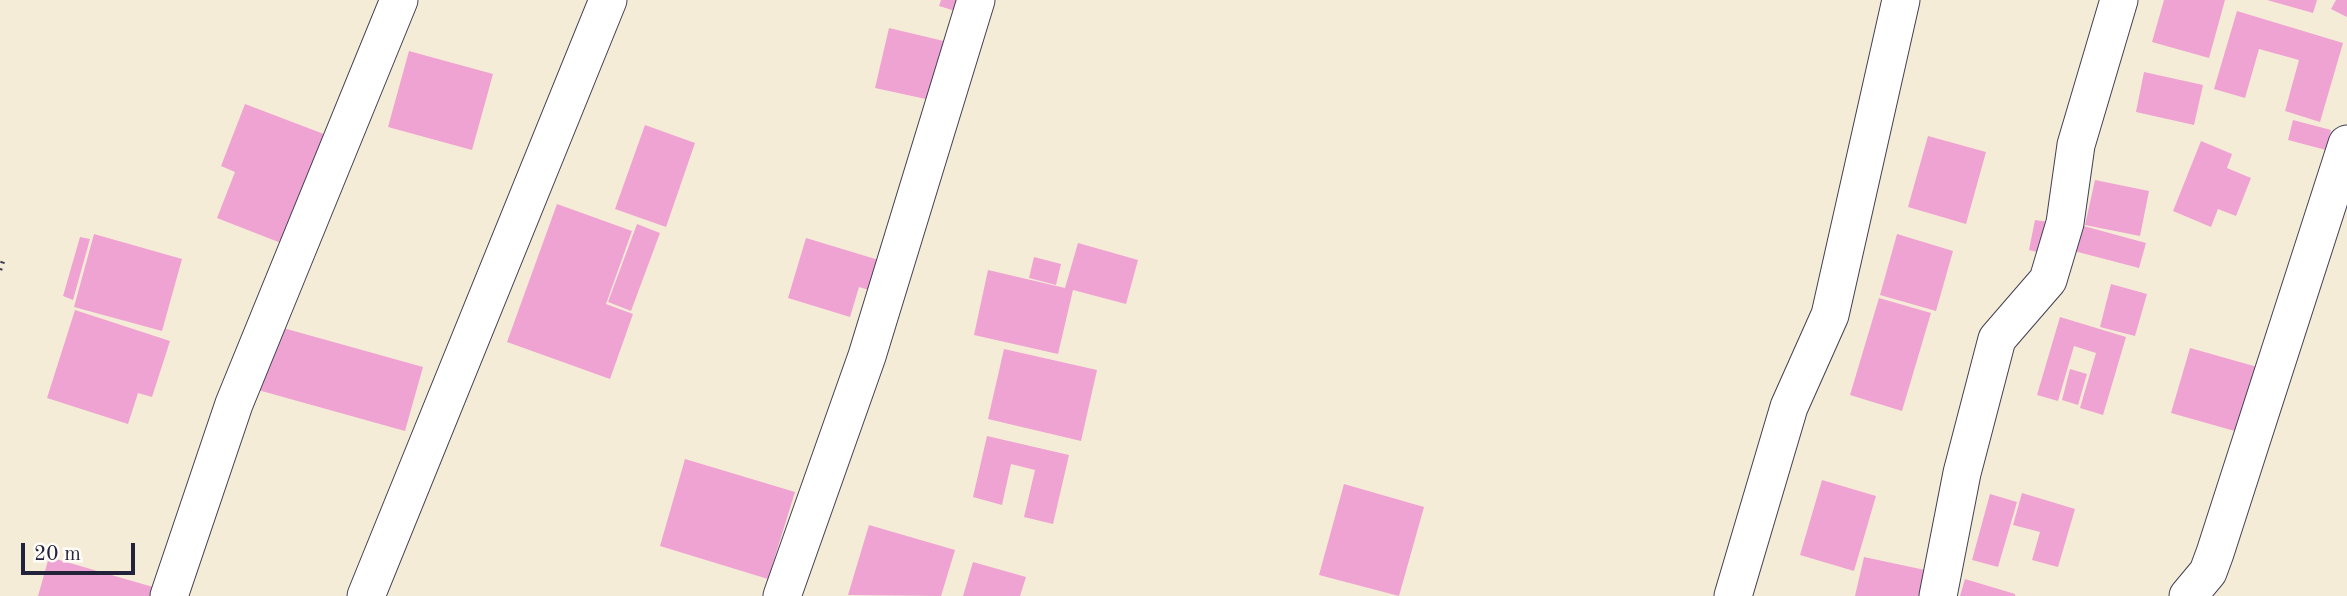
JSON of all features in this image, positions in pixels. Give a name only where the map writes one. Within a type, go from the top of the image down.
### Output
[{"type":"street","points":[[169,596],[234,404],[399,0]]},
{"type":"street","points":[[366,596],[608,0]]},
{"type":"street","points":[[782,596],[867,356],[976,0]]},
{"type":"street","points":[[1732,596],[1789,407],[1830,315],[1901,0]]},
{"type":"street","points":[[1938,596],[1962,473],[1997,340],[2048,280],[2065,223],[2076,145],[2119,0]]},
{"type":"street","points":[[2188,596],[2208,572],[2347,144]]},
{"type":"path","points":[[0,270],[4,258]]},
{"type":"building","points":[[941,0],[969,0],[965,14],[939,6]]},
{"type":"building","points":[[2164,0],[2225,0],[2209,58],[2152,42]]},
{"type":"building","points":[[2267,0],[2317,0],[2313,13]]},
{"type":"building","points":[[2336,0],[2347,0],[2347,17],[2331,9]]},
{"type":"building","points":[[2237,11],[2343,43],[2320,122],[2285,111],[2299,60],[2259,49],[2245,98],[2214,89]]},
{"type":"building","points":[[889,28],[948,42],[935,101],[875,88]]},
{"type":"building","points":[[409,51],[493,74],[472,150],[388,127]]},
{"type":"building","points":[[2144,72],[2203,85],[2194,125],[2136,112]]},
{"type":"building","points":[[245,104],[329,136],[286,245],[217,218],[235,172],[221,166]]},
{"type":"building","points":[[2293,120],[2331,130],[2326,150],[2288,140]]},
{"type":"building","points":[[645,125],[695,143],[666,227],[615,209]]},
{"type":"building","points":[[1928,136],[1986,152],[1966,224],[1908,207]]},
{"type":"building","points":[[2201,141],[2232,154],[2227,168],[2251,178],[2236,216],[2218,209],[2211,227],[2173,211]]},
{"type":"building","points":[[2095,180],[2149,191],[2140,236],[2085,225]]},
{"type":"building","points":[[557,204],[632,231],[606,304],[633,314],[610,379],[507,342]]},
{"type":"building","points":[[2035,220],[2055,223],[2049,255],[2029,250]]},
{"type":"building","points":[[637,224],[660,233],[631,311],[608,302]]},
{"type":"building","points":[[2080,225],[2146,243],[2139,268],[2074,251]]},
{"type":"building","points":[[94,234],[182,259],[162,331],[74,307]]},
{"type":"building","points":[[1897,234],[1953,251],[1936,311],[1880,295]]},
{"type":"building","points":[[80,237],[90,239],[73,300],[63,296]]},
{"type":"building","points":[[806,238],[882,261],[872,291],[859,287],[850,317],[788,298]]},
{"type":"building","points":[[1078,243],[1138,260],[1126,304],[1073,290],[1058,354],[974,335],[988,270],[1065,288]]},
{"type":"building","points":[[1034,257],[1061,264],[1056,285],[1029,278]]},
{"type":"building","points":[[2111,284],[2147,294],[2135,336],[2100,327]]},
{"type":"building","points":[[1879,298],[1931,313],[1902,411],[1850,395]]},
{"type":"building","points":[[75,310],[170,341],[152,397],[138,393],[128,424],[47,398]]},
{"type":"building","points":[[2060,317],[2126,337],[2103,415],[2080,408],[2096,353],[2074,346],[2058,401],[2037,395]]},
{"type":"building","points":[[276,326],[423,367],[405,431],[258,390]]},
{"type":"building","points":[[2190,348],[2268,370],[2249,435],[2171,413]]},
{"type":"building","points":[[1004,349],[1097,370],[1081,441],[988,419]]},
{"type":"building","points":[[2070,369],[2087,374],[2078,405],[2062,400]]},
{"type":"building","points":[[987,436],[1069,455],[1053,524],[1024,517],[1035,470],[1011,464],[1002,505],[973,497]]},
{"type":"building","points":[[685,459],[795,492],[768,579],[660,546]]},
{"type":"building","points":[[1822,480],[1876,496],[1854,571],[1800,555]]},
{"type":"building","points":[[1344,484],[1424,507],[1399,596],[1319,575]]},
{"type":"building","points":[[2022,493],[2075,509],[2058,567],[2032,560],[2040,532],[2013,525]]},
{"type":"building","points":[[1990,494],[2017,502],[1998,567],[1972,560]]},
{"type":"building","points":[[869,525],[955,550],[941,596],[848,595]]},
{"type":"building","points":[[49,557],[153,587],[150,596],[38,596]]},
{"type":"building","points":[[1864,557],[1939,573],[1933,596],[1855,596]]},
{"type":"building","points":[[973,562],[1026,577],[1020,596],[963,596]]},
{"type":"building","points":[[1965,579],[2015,594],[2015,596],[1960,596]]}]
